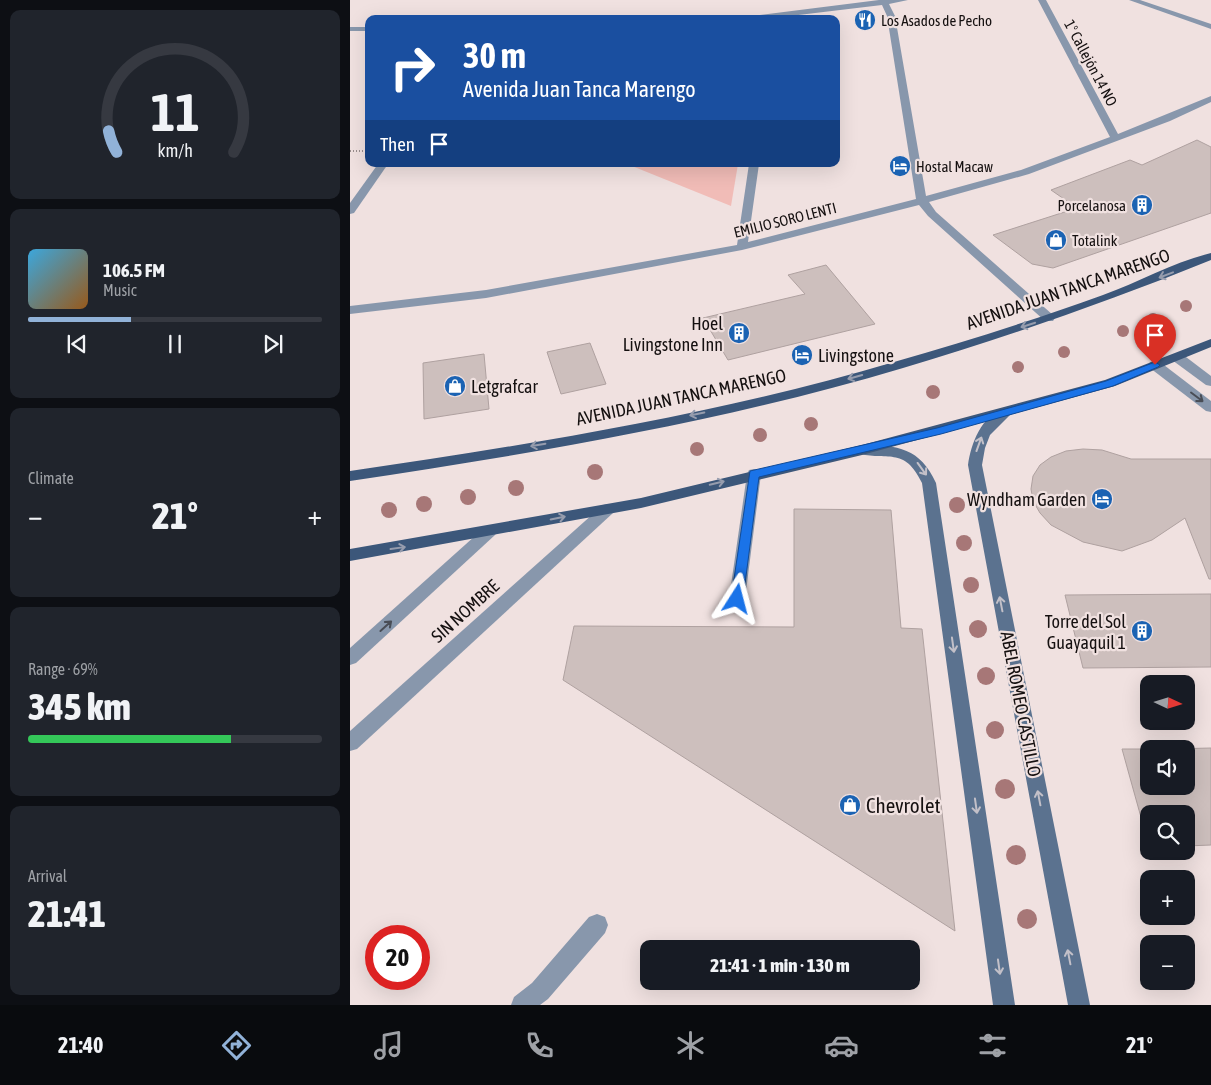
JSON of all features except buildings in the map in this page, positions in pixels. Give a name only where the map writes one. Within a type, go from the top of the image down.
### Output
[{"type":"main road","name":"AVENIDA JUAN TANCA MARENGO","points":[[350,476],[409,468],[622,431],[824,386],[951,350],[1049,318],[1211,256]]},
{"type":"main road","points":[[350,555],[641,503],[754,474],[862,450],[1005,413],[1110,383],[1211,343]]},
{"type":"street","points":[[794,15],[884,1],[904,0]]},
{"type":"street","name":"1º Callejón 14 NO","points":[[1042,0],[1115,138]]},
{"type":"street","points":[[1133,0],[1211,27]]},
{"type":"street","points":[[884,1],[891,16],[922,201],[932,214],[1049,318]]},
{"type":"street","points":[[350,29],[365,29]]},
{"type":"street","name":"EMILIO SORO LENTI","points":[[350,310],[486,294],[742,247],[922,201],[1025,172],[1167,119],[1211,100]]},
{"type":"street","points":[[350,211],[381,167]]},
{"type":"street","points":[[742,247],[754,167]]},
{"type":"street","points":[[1177,357],[1211,382]]},
{"type":"street","points":[[1155,365],[1211,408]]},
{"type":"street","name":"ABEL ROMEO CASTILLO","points":[[1005,413],[992,422],[983,435],[977,450],[975,465],[1079,1005]]},
{"type":"street","points":[[862,450],[897,451],[919,464],[930,483],[1004,1005]]},
{"type":"street","points":[[737,599],[754,474]]},
{"type":"street","name":"SIN NOMBRE","points":[[350,743],[608,509]]},
{"type":"street","points":[[350,658],[490,531]]},
{"type":"street","points":[[522,1005],[540,991],[596,925]]},
{"type":"path","points":[[350,151],[365,151]]},
{"type":"shaded area","points":[[634,167],[738,167],[731,206]]},
{"type":"place","name":"Los Asados de Pecho","points":[[865,20]]},
{"type":"place","name":"Hostal Macaw","points":[[900,166]]},
{"type":"place","name":"Porcelanosa","points":[[1142,205]]},
{"type":"place","name":"Totalink","points":[[1056,240]]},
{"type":"place","name":"Hoel Livingstone Inn","points":[[739,333]]},
{"type":"place","name":"Livingstone","points":[[802,355]]},
{"type":"place","name":"Letgrafcar","points":[[455,386]]},
{"type":"place","name":"Wyndham Garden","points":[[1102,499]]},
{"type":"place","name":"Torre del Sol Guayaquil 1","points":[[1142,631]]},
{"type":"place","name":"Chevrolet","points":[[850,805]]},
{"type":"route","points":[[737,599],[754,474],[938,432],[1110,383],[1155,365]]}]
